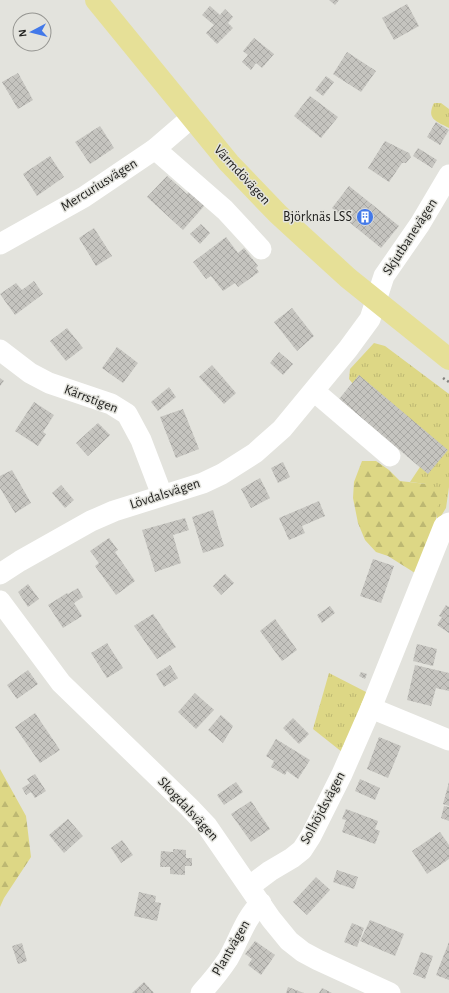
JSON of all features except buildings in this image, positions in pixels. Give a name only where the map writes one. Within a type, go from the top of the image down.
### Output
[{"type":"main road","name":"Värmdövägen","points":[[96,0],[191,118],[230,163],[278,214],[348,278],[449,359]]},
{"type":"street","name":"Mercuriusvägen","points":[[0,244],[84,197],[155,149],[191,118]]},
{"type":"street","points":[[155,149],[225,210],[261,249]]},
{"type":"street","name":"Skjutbanevägen","points":[[377,301],[379,289],[384,276],[420,224],[449,175]]},
{"type":"street","name":"Lövdalsvägen","points":[[0,574],[91,521],[114,511],[203,483],[222,474],[255,453],[282,429],[314,391],[370,319],[377,301]]},
{"type":"street","name":"Kärrstigen","points":[[0,350],[30,373],[49,383],[110,404],[127,414],[141,440],[162,495]]},
{"type":"street","points":[[314,391],[390,456]]},
{"type":"street","name":"Solhöjdsvägen","points":[[250,886],[302,850],[312,836],[372,708],[444,526],[449,523]]},
{"type":"street","name":"Skogdalsvägen","points":[[0,601],[61,683],[203,821],[250,886],[271,919],[289,941],[303,952],[390,993]]},
{"type":"street","points":[[372,708],[449,740]]},
{"type":"street","name":"Plantvägen","points":[[201,993],[219,972],[253,911],[261,903]]},
{"type":"green space","points":[[434,103],[441,103],[449,109],[449,128],[436,121],[432,116],[431,113]]},
{"type":"green space","points":[[374,343],[385,346],[449,394],[449,487],[446,508],[437,519],[426,484],[410,482],[420,467],[349,379],[350,369]]},
{"type":"green space","points":[[362,461],[376,461],[389,470],[400,481],[426,484],[440,490],[434,534],[415,573],[388,556],[376,552],[365,540],[358,523],[353,498],[354,482]]},
{"type":"green space","points":[[329,673],[368,693],[342,752],[313,729]]},
{"type":"green space","points":[[0,769],[26,816],[31,857],[4,898],[0,907]]},
{"type":"place","name":"Björknäs LSS","points":[[365,217]]}]
